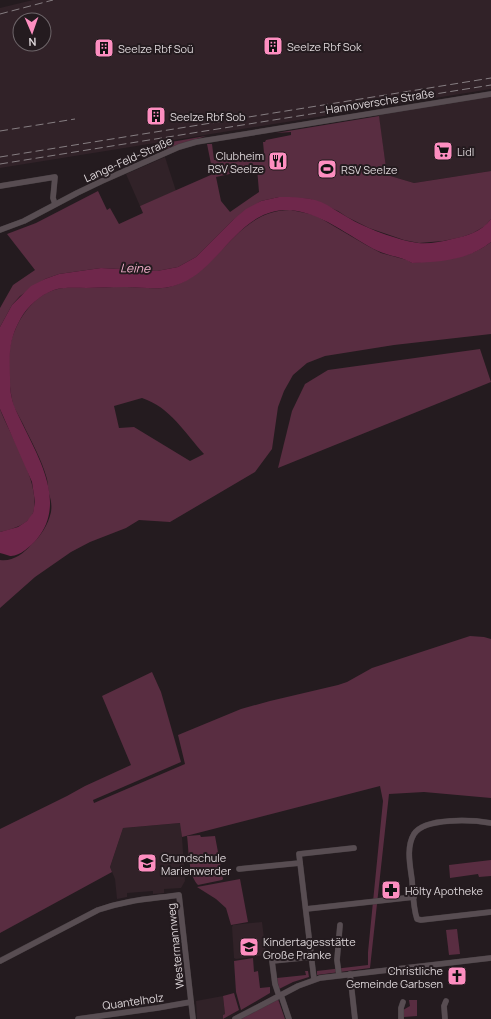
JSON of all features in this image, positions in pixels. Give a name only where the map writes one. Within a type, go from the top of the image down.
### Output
[{"type":"street","name":"Hannoversche Straße","points":[[272,129],[491,94]]},
{"type":"street","name":"Lange-Feld-Straße","points":[[0,230],[24,221],[55,204],[184,146],[212,139],[272,129]]},
{"type":"street","points":[[0,186],[55,177],[53,198],[55,204]]},
{"type":"street","points":[[491,823],[462,822],[434,823],[425,825],[418,830],[411,841],[410,851],[417,919],[421,920],[491,912]]},
{"type":"street","points":[[314,979],[299,854],[354,848]]},
{"type":"street","points":[[239,869],[300,863]]},
{"type":"street","name":"Westermannweg","points":[[0,961],[103,908],[132,900],[179,895],[193,1019]]},
{"type":"street","points":[[306,909],[414,897]]},
{"type":"street","points":[[339,975],[336,960],[340,925]]},
{"type":"street","points":[[290,1019],[275,984],[272,961],[311,957]]},
{"type":"street","points":[[235,1019],[314,979],[491,958]]},
{"type":"street","points":[[350,974],[355,1019]]},
{"type":"street","points":[[444,1019],[444,1006],[446,1001]]},
{"type":"street","name":"Quantelholz","points":[[78,1019],[191,1002]]},
{"type":"street","points":[[401,1019],[401,1008],[404,1002]]},
{"type":"shaded area","points":[[33,0],[491,0],[491,89],[0,168],[0,8]]},
{"type":"shaded area","points":[[491,94],[491,171],[414,183],[387,175],[378,112]]},
{"type":"shaded area","points":[[379,116],[387,175],[414,183],[491,171],[491,219],[485,226],[462,237],[443,241],[419,243],[404,240],[369,228],[338,211],[310,199],[279,197],[261,201],[233,220],[196,257],[178,267],[157,271],[101,268],[59,274],[45,279],[20,296],[12,305],[0,327],[0,308],[13,285],[35,270],[7,234],[36,223],[98,191],[107,210],[110,208],[119,224],[143,213],[140,206],[213,174],[207,144],[212,144],[214,160],[264,153],[263,142],[266,140],[291,135],[291,132],[276,133]],"holes":[[[257,168],[259,192],[230,212],[221,201],[216,177]]]},
{"type":"shaded area","points":[[206,136],[157,152],[154,145],[200,137]]},
{"type":"shaded area","points":[[165,157],[176,191],[140,206],[126,174]]},
{"type":"shaded area","points":[[279,197],[295,197],[316,200],[372,229],[418,243],[439,242],[468,235],[483,227],[491,219],[491,242],[473,253],[454,259],[412,263],[378,251],[320,218],[296,211],[283,210],[266,214],[251,222],[200,272],[186,281],[169,287],[158,288],[61,288],[44,295],[27,309],[14,333],[10,353],[10,382],[14,406],[43,467],[50,497],[49,511],[45,525],[37,539],[28,548],[13,556],[0,553],[0,532],[18,527],[27,521],[33,513],[35,502],[32,482],[0,409],[0,327],[12,305],[31,286],[59,274],[101,268],[157,271],[178,267],[196,257],[246,209],[261,201]]},
{"type":"shaded area","points":[[291,210],[315,215],[381,253],[407,260],[412,263],[443,260],[463,256],[482,248],[491,242],[491,334],[394,345],[325,356],[307,363],[293,375],[284,391],[278,407],[272,449],[255,472],[170,522],[139,520],[126,528],[90,542],[71,552],[35,577],[0,608],[0,560],[13,559],[21,554],[38,538],[44,530],[50,517],[51,509],[51,500],[45,472],[12,401],[9,374],[10,348],[17,326],[26,310],[46,293],[59,289],[169,287],[186,280],[201,270],[241,231],[255,220],[272,213]],"holes":[[[142,398],[152,402],[169,414],[204,454],[190,461],[134,427],[119,428],[114,406]]]},
{"type":"shaded area","points":[[480,349],[491,382],[278,468],[292,411],[305,384],[328,370]]},
{"type":"shaded area","points":[[0,409],[24,461],[33,489],[35,502],[33,513],[28,520],[14,528],[0,532]]},
{"type":"shaded area","points":[[470,636],[491,639],[491,798],[424,792],[389,794],[370,968],[317,975],[317,971],[368,965],[383,801],[380,786],[182,837],[180,823],[123,828],[110,867],[112,872],[0,933],[0,829],[85,786],[131,765],[102,696],[152,672],[161,692],[181,762],[93,800],[94,803],[185,764],[178,735],[241,709],[338,685],[347,682],[372,668]]},
{"type":"shaded area","name":"Grundschule Marienwerder","points":[[181,823],[185,881],[181,888],[164,889],[164,893],[153,894],[153,891],[127,893],[127,897],[117,899],[115,879],[110,867],[123,828]]},
{"type":"shaded area","points":[[200,835],[201,837],[215,836],[222,880],[198,885],[192,875],[187,836]]},
{"type":"shaded area","points":[[491,860],[491,876],[479,877],[478,874],[450,878],[449,865]]},
{"type":"shaded area","points":[[240,879],[248,922],[231,925],[226,908],[216,899],[197,887]]},
{"type":"shaded area","name":"Kindertagesstätte Große Pranke","points":[[262,922],[266,955],[234,958],[233,925]]},
{"type":"shaded area","points":[[457,929],[460,954],[449,955],[446,930]]},
{"type":"shaded area","points":[[253,958],[254,972],[258,971],[260,988],[270,987],[270,993],[241,1010],[236,992],[234,961]]},
{"type":"shaded area","points":[[305,971],[308,971],[309,977],[293,982],[279,989],[277,978],[306,975]]},
{"type":"shaded area","points":[[234,993],[239,1010],[223,1019],[223,1015],[225,1014],[223,996]]},
{"type":"shaded area","points":[[223,996],[225,1014],[223,1015],[223,1019],[197,1019],[196,1001]]},
{"type":"shaded area","points":[[278,999],[285,1019],[240,1019]]},
{"type":"shaded area","points":[[409,1000],[417,1000],[417,1016],[404,1017],[403,1010],[410,1006]]},
{"type":"railway","points":[[0,14],[53,0]]},
{"type":"railway","points":[[0,157],[491,78]]},
{"type":"railway","points":[[0,164],[491,85]]},
{"type":"railway","points":[[0,131],[75,119]]},
{"type":"place","name":"Seelze Rbf Sok","points":[[273,46]]},
{"type":"place","name":"Seelze Rbf Soü","points":[[104,48]]},
{"type":"place","name":"Seelze Rbf Sob","points":[[156,116]]},
{"type":"place","name":"Lidl","points":[[443,151]]},
{"type":"place","name":"Clubheim RSV Seelze","points":[[278,161]]},
{"type":"place","name":"RSV Seelze","points":[[327,169]]},
{"type":"place","name":"Grundschule Marienwerder","points":[[147,863]]},
{"type":"place","name":"Hölty Apotheke","points":[[391,890]]},
{"type":"place","name":"Kindertagesstätte Große Pranke","points":[[249,947]]},
{"type":"place","name":"Christliche Gemeinde Garbsen","points":[[457,976]]},
{"type":"water label","name":"Leine","points":[[135,268]]}]
